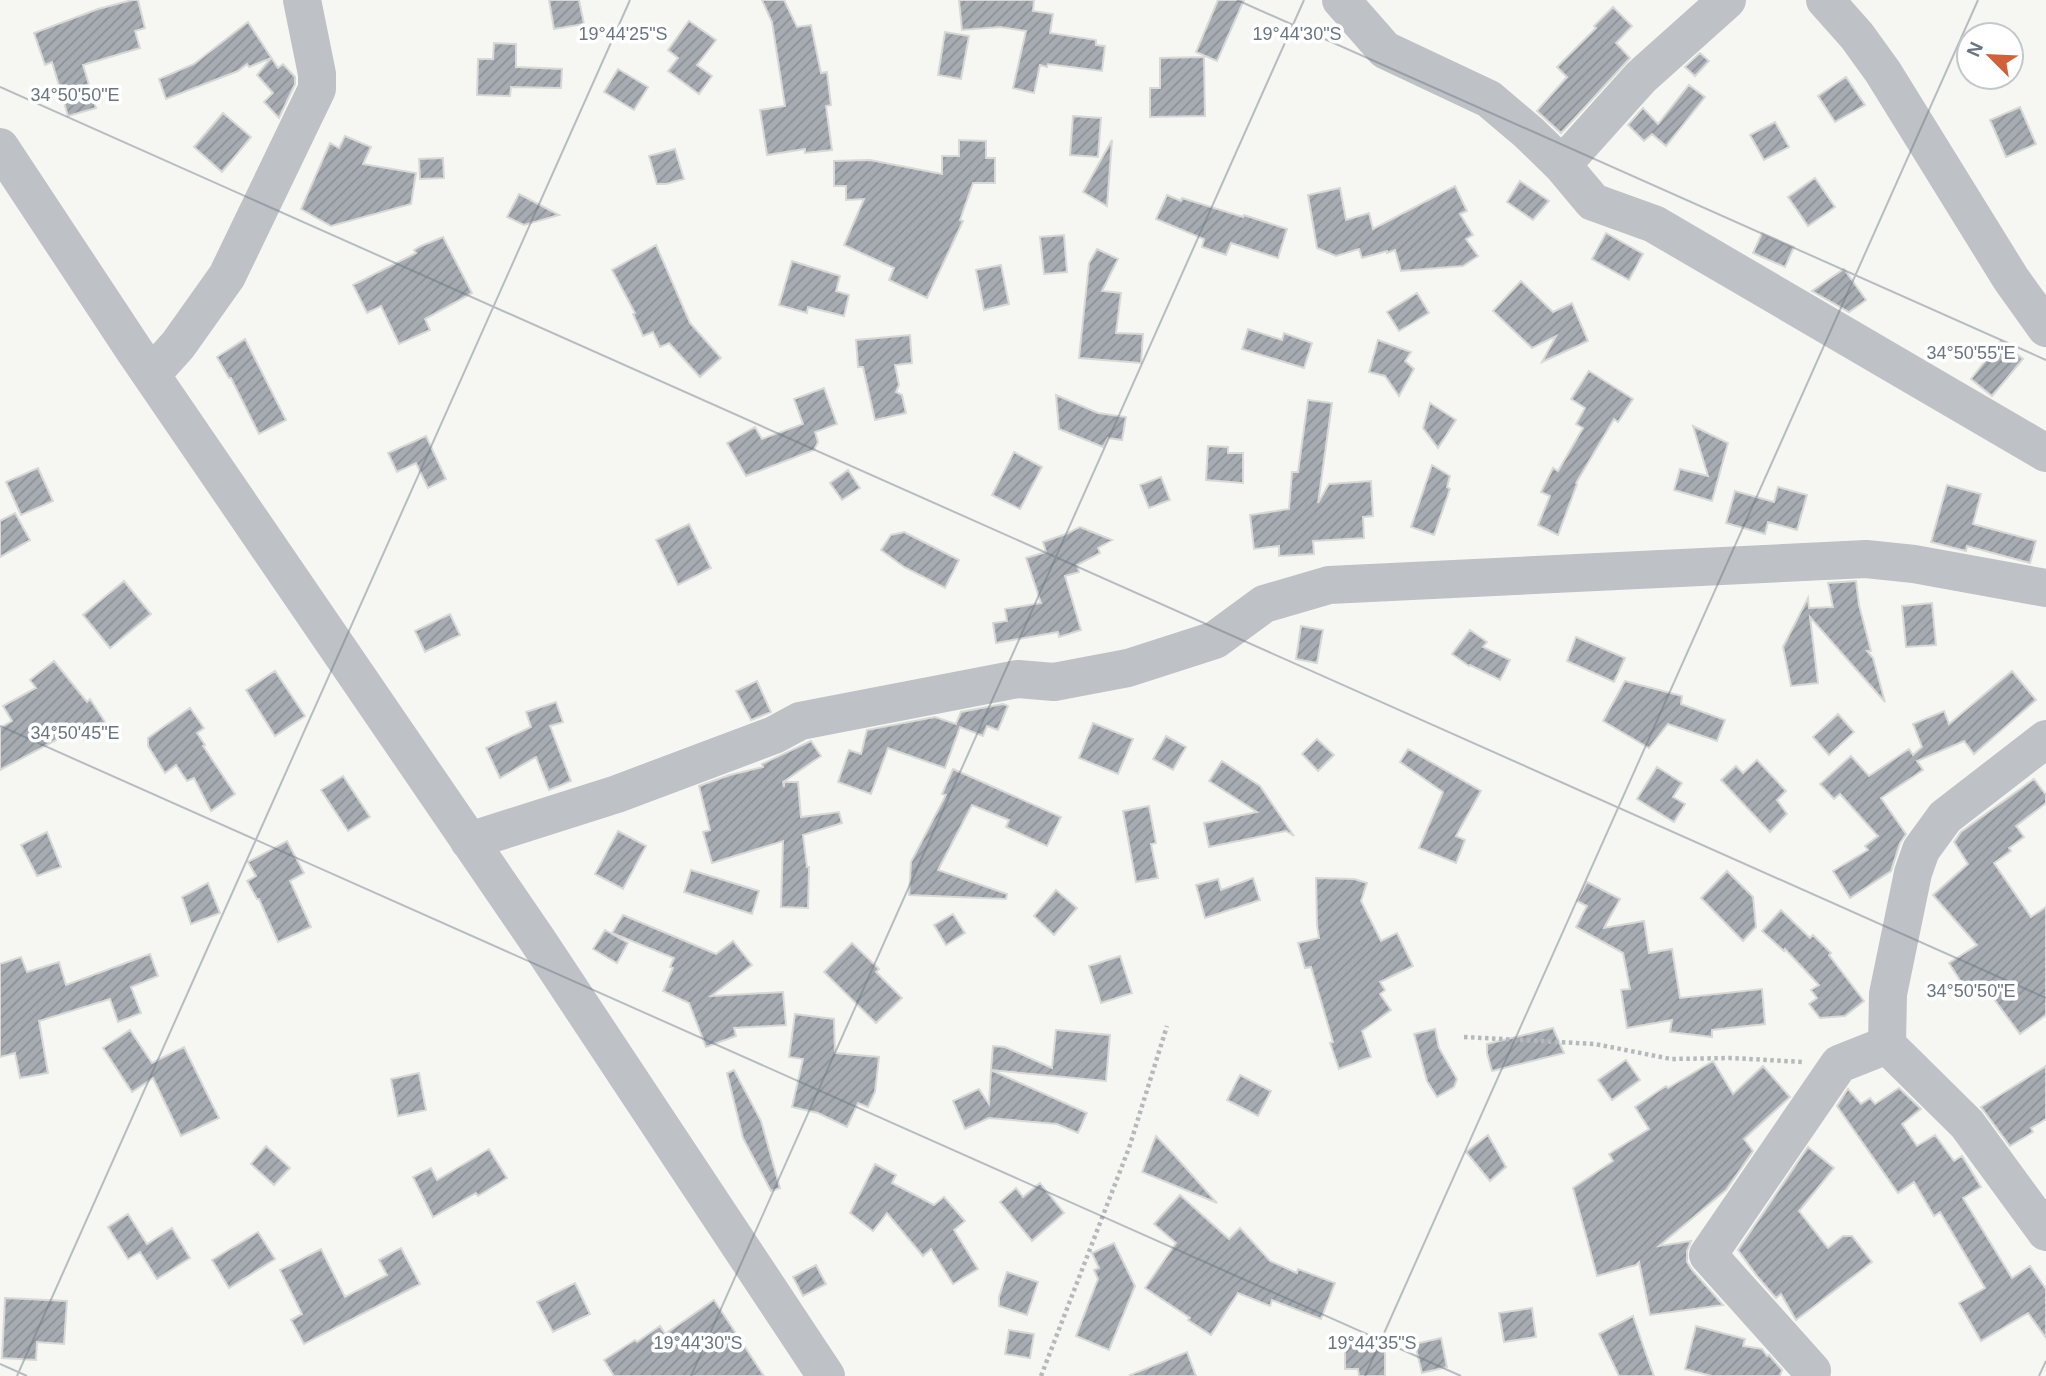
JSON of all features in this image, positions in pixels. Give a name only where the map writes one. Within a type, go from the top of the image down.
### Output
[{"type":"street","points":[[151,375],[178,345],[227,276],[317,89],[317,74],[302,0]]},
{"type":"street","points":[[1341,0],[1385,50],[1489,99],[1562,165],[1593,202],[1654,224],[2046,453]]},
{"type":"street","points":[[1562,165],[1641,77],[1727,0]]},
{"type":"street","points":[[1825,0],[1857,36],[1883,72],[2011,279],[2046,328]]},
{"type":"street","points":[[0,147],[151,375],[538,940],[826,1376]]},
{"type":"street","points":[[469,841],[617,794],[774,735],[800,721],[1018,678],[1054,682],[1128,668],[1214,640],[1264,604],[1329,585],[1866,559],[1913,564],[2046,588]]},
{"type":"street","points":[[2046,739],[1945,817],[1921,849],[1913,873],[1888,994],[1887,1045],[1967,1124],[2046,1232]]},
{"type":"street","points":[[1811,1376],[1812,1371],[1708,1255],[1839,1064],[1887,1045]]},
{"type":"path","points":[[1041,1376],[1129,1148],[1167,1026]]},
{"type":"path","points":[[1464,1037],[1595,1044],[1671,1059],[1732,1058],[1839,1064]]},
{"type":"building","points":[[138,0],[145,28],[135,31],[140,48],[83,65],[96,108],[68,116],[52,62],[45,65],[34,33],[98,9]]},
{"type":"building","points":[[549,0],[579,0],[584,24],[554,29]]},
{"type":"building","points":[[762,0],[784,0],[797,27],[811,25],[821,73],[827,72],[831,105],[826,106],[832,150],[805,153],[805,149],[767,155],[760,110],[785,106],[772,22]]},
{"type":"building","points":[[959,0],[1034,0],[1033,11],[1053,14],[1050,33],[1096,40],[1096,45],[1105,46],[1102,71],[1040,65],[1034,93],[1013,88],[1026,31],[1000,27],[962,30]]},
{"type":"building","points":[[1218,0],[1244,0],[1217,61],[1196,52]]},
{"type":"building","points":[[1613,7],[1632,26],[1616,43],[1630,58],[1561,133],[1537,111],[1567,77],[1557,67]]},
{"type":"building","points":[[689,21],[716,40],[697,65],[712,76],[699,94],[668,71],[678,58],[668,50]]},
{"type":"building","points":[[248,22],[278,68],[283,64],[295,77],[295,84],[279,118],[264,102],[273,93],[257,75],[271,58],[249,67],[247,64],[238,71],[166,99],[159,79],[194,64]]},
{"type":"building","points":[[945,32],[969,36],[961,79],[938,75]]},
{"type":"building","points":[[494,43],[516,44],[516,67],[562,69],[561,88],[511,87],[510,96],[477,95],[478,59],[493,59]]},
{"type":"building","points":[[1700,53],[1709,61],[1695,76],[1685,67]]},
{"type":"building","points":[[1204,57],[1205,116],[1150,117],[1150,88],[1160,88],[1160,58]]},
{"type":"building","points":[[618,69],[648,87],[634,110],[604,92]]},
{"type":"building","points":[[1846,77],[1865,105],[1835,122],[1818,96]]},
{"type":"building","points":[[1689,85],[1705,97],[1666,146],[1652,134],[1644,141],[1628,125],[1643,108],[1658,124]]},
{"type":"building","points":[[2020,107],[2036,144],[2006,157],[1990,120]]},
{"type":"building","points":[[223,113],[251,137],[222,172],[194,147]]},
{"type":"building","points":[[1073,116],[1101,118],[1098,157],[1070,155]]},
{"type":"building","points":[[1775,122],[1789,147],[1764,160],[1750,135]]},
{"type":"building","points":[[345,136],[371,147],[363,164],[416,173],[411,204],[331,226],[301,209],[330,143],[339,148]]},
{"type":"building","points":[[959,140],[986,141],[986,158],[995,158],[995,183],[973,183],[960,220],[963,221],[927,298],[889,280],[894,268],[844,245],[864,199],[846,200],[846,186],[834,186],[834,161],[870,160],[942,174],[942,156],[959,156]]},
{"type":"building","points":[[1112,140],[1107,206],[1083,192]]},
{"type":"building","points":[[675,149],[684,179],[657,184],[649,156]]},
{"type":"building","points":[[443,158],[444,178],[420,179],[419,159]]},
{"type":"building","points":[[1815,178],[1835,207],[1808,226],[1788,197]]},
{"type":"building","points":[[1520,181],[1549,201],[1533,220],[1507,202]]},
{"type":"building","points":[[1455,186],[1467,211],[1460,214],[1473,235],[1466,239],[1478,256],[1463,266],[1401,271],[1395,250],[1362,258],[1359,249],[1336,256],[1317,248],[1308,195],[1340,188],[1346,220],[1369,213],[1373,229]]},
{"type":"building","points":[[519,194],[559,215],[524,225],[507,217]]},
{"type":"building","points":[[1167,195],[1287,229],[1278,258],[1231,243],[1226,255],[1202,247],[1204,239],[1156,219]]},
{"type":"building","points":[[1606,233],[1643,254],[1629,280],[1592,259]]},
{"type":"building","points":[[1762,233],[1794,247],[1785,267],[1753,253]]},
{"type":"building","points":[[1064,235],[1067,272],[1044,274],[1040,237]]},
{"type":"building","points":[[443,237],[472,293],[425,319],[430,330],[399,344],[381,306],[367,313],[353,285],[416,253],[414,250],[421,246]]},
{"type":"building","points":[[656,245],[690,323],[721,358],[700,377],[669,343],[660,347],[653,332],[643,336],[633,314],[635,313],[612,270]]},
{"type":"building","points":[[1097,249],[1118,259],[1102,291],[1121,293],[1116,333],[1143,334],[1141,363],[1079,358],[1089,263]]},
{"type":"building","points":[[792,261],[840,276],[836,291],[849,295],[844,316],[808,307],[807,313],[779,305]]},
{"type":"building","points":[[1001,265],[1009,304],[984,310],[976,270]]},
{"type":"building","points":[[1844,269],[1866,300],[1849,312],[1812,291]]},
{"type":"building","points":[[1521,281],[1553,312],[1572,303],[1588,341],[1542,362],[1556,336],[1532,348],[1493,311]]},
{"type":"building","points":[[1417,293],[1429,313],[1399,331],[1387,312]]},
{"type":"building","points":[[1248,329],[1282,340],[1284,333],[1312,343],[1304,368],[1242,349]]},
{"type":"building","points":[[910,335],[912,363],[895,365],[899,385],[896,392],[902,395],[906,413],[875,420],[863,367],[858,367],[856,340]]},
{"type":"building","points":[[245,339],[286,420],[259,434],[231,378],[217,357]]},
{"type":"building","points":[[1378,340],[1411,352],[1405,361],[1414,369],[1399,396],[1385,376],[1369,372]]},
{"type":"building","points":[[2001,341],[2023,359],[1992,396],[1971,379]]},
{"type":"building","points":[[1589,371],[1633,399],[1618,422],[1614,419],[1576,483],[1558,535],[1538,525],[1550,496],[1541,492],[1553,468],[1558,471],[1583,428],[1576,424],[1585,408],[1571,399]]},
{"type":"building","points":[[824,388],[837,424],[815,432],[818,442],[814,450],[746,476],[727,443],[755,427],[762,439],[803,424],[794,399]]},
{"type":"building","points":[[1056,395],[1098,413],[1126,417],[1122,440],[1108,438],[1103,447],[1059,429]]},
{"type":"building","points":[[1308,400],[1332,403],[1318,503],[1329,484],[1371,481],[1373,516],[1363,517],[1364,538],[1313,541],[1314,554],[1279,556],[1279,546],[1254,549],[1250,515],[1289,509],[1292,472],[1298,472]]},
{"type":"building","points":[[1430,403],[1456,420],[1438,448],[1423,428]]},
{"type":"building","points":[[1693,426],[1728,443],[1712,501],[1674,490],[1680,469],[1708,476]]},
{"type":"building","points":[[426,436],[446,479],[428,488],[416,463],[397,472],[388,453]]},
{"type":"building","points":[[1208,446],[1228,447],[1228,453],[1243,453],[1243,483],[1206,480]]},
{"type":"building","points":[[1014,452],[1042,467],[1020,509],[992,495]]},
{"type":"building","points":[[1432,465],[1450,476],[1447,487],[1450,489],[1434,535],[1411,527]]},
{"type":"building","points":[[38,468],[53,501],[21,515],[6,482]]},
{"type":"building","points":[[848,470],[860,488],[842,500],[830,483]]},
{"type":"building","points":[[1161,477],[1170,500],[1149,508],[1140,485]]},
{"type":"building","points":[[1947,485],[1981,494],[1973,524],[2036,541],[2030,563],[1967,546],[1966,551],[1931,542]]},
{"type":"building","points":[[1778,487],[1807,495],[1797,530],[1768,522],[1765,534],[1726,523],[1735,491],[1774,502]]},
{"type":"building","points":[[15,513],[30,540],[0,557],[0,521]]},
{"type":"building","points":[[689,524],[711,568],[678,585],[656,540]]},
{"type":"building","points":[[1080,527],[1112,540],[1098,548],[1100,553],[1077,565],[1079,572],[1065,576],[1081,630],[1059,637],[1058,632],[996,643],[993,623],[1007,621],[1005,609],[1041,603],[1026,558],[1046,552],[1043,542]]},
{"type":"building","points":[[904,532],[959,560],[945,588],[904,567],[881,550],[891,535]]},
{"type":"building","points":[[124,581],[151,614],[110,648],[83,615]]},
{"type":"building","points":[[1856,581],[1871,651],[1867,651],[1873,658],[1885,702],[1810,617],[1818,683],[1791,686],[1783,647],[1808,598],[1809,608],[1833,607],[1828,583]]},
{"type":"building","points":[[1932,603],[1936,645],[1906,647],[1902,606]]},
{"type":"building","points":[[450,614],[460,635],[425,652],[415,631]]},
{"type":"building","points":[[1301,626],[1323,630],[1317,663],[1296,659]]},
{"type":"building","points":[[1470,630],[1487,642],[1483,647],[1510,660],[1500,680],[1469,666],[1452,654]]},
{"type":"building","points":[[1576,637],[1625,658],[1614,682],[1567,661]]},
{"type":"building","points":[[54,661],[87,702],[90,699],[107,725],[84,740],[78,732],[71,736],[69,733],[0,770],[0,728],[12,721],[3,706],[36,688],[30,680]]},
{"type":"building","points":[[275,671],[305,716],[275,736],[246,690]]},
{"type":"building","points":[[2012,671],[2036,700],[1974,754],[1964,741],[1917,761],[1923,770],[1881,798],[1906,834],[1900,843],[1891,871],[1850,898],[1833,871],[1868,850],[1865,846],[1878,836],[1840,794],[1834,799],[1820,784],[1851,756],[1869,776],[1909,749],[1913,755],[1922,747],[1913,724],[1944,711],[1949,724]]},
{"type":"building","points":[[757,681],[771,712],[751,720],[736,691]]},
{"type":"building","points":[[1625,681],[1682,696],[1681,704],[1725,720],[1717,741],[1668,724],[1649,748],[1603,721]]},
{"type":"building","points":[[556,702],[563,722],[550,726],[571,781],[549,790],[536,757],[500,778],[486,748],[531,727],[526,712]]},
{"type":"building","points":[[1003,704],[1008,706],[998,730],[987,726],[983,736],[960,727],[945,768],[888,748],[871,794],[838,782],[849,750],[861,754],[867,730],[935,717],[956,724],[961,712]]},
{"type":"building","points":[[190,708],[204,728],[197,733],[205,745],[203,746],[235,794],[211,811],[194,778],[187,781],[176,765],[165,773],[148,746],[148,738]]},
{"type":"building","points":[[1838,714],[1854,732],[1829,755],[1813,737]]},
{"type":"building","points":[[1093,723],[1133,739],[1118,774],[1079,758]]},
{"type":"building","points":[[1166,736],[1186,747],[1173,770],[1153,759]]},
{"type":"building","points":[[1317,739],[1334,755],[1318,771],[1302,754]]},
{"type":"building","points":[[811,741],[821,756],[783,782],[784,787],[784,782],[798,782],[801,817],[839,812],[842,823],[803,835],[809,867],[808,908],[781,907],[783,841],[712,863],[703,832],[710,830],[699,786],[763,767],[762,764]]},
{"type":"building","points":[[1408,749],[1481,791],[1456,836],[1465,840],[1456,863],[1419,848],[1443,792],[1400,762]]},
{"type":"building","points":[[1757,760],[1786,791],[1777,800],[1787,814],[1770,832],[1721,780],[1736,766],[1743,773]]},
{"type":"building","points":[[1222,761],[1260,786],[1294,836],[1286,831],[1209,847],[1204,823],[1257,812],[1209,781]]},
{"type":"building","points":[[1657,767],[1682,783],[1673,797],[1685,804],[1674,822],[1637,799]]},
{"type":"building","points":[[953,769],[1061,817],[1047,846],[1006,827],[1009,820],[972,805],[938,870],[1007,894],[1006,899],[909,895],[911,862],[946,795],[942,794]]},
{"type":"building","points":[[343,776],[370,817],[348,831],[321,790]]},
{"type":"building","points":[[2034,779],[2046,795],[2046,803],[2016,826],[2024,837],[1994,863],[2031,917],[2046,907],[2046,1015],[2020,1034],[1985,987],[1970,996],[1949,963],[1977,945],[1933,895],[1968,864],[1954,842],[1961,832]]},
{"type":"building","points":[[1149,806],[1156,843],[1151,844],[1158,878],[1136,882],[1123,811]]},
{"type":"building","points":[[618,831],[646,846],[623,889],[595,874]]},
{"type":"building","points":[[47,832],[61,867],[37,876],[21,845]]},
{"type":"building","points":[[287,841],[304,873],[290,881],[311,927],[278,942],[259,899],[247,881],[256,876],[248,862]]},
{"type":"building","points":[[691,870],[759,891],[752,914],[684,892]]},
{"type":"building","points":[[1727,871],[1753,897],[1756,927],[1743,941],[1701,898]]},
{"type":"building","points":[[1253,878],[1260,900],[1205,918],[1196,885],[1218,879],[1221,890]]},
{"type":"building","points":[[1316,878],[1354,879],[1367,883],[1361,901],[1381,941],[1397,933],[1413,966],[1380,982],[1385,990],[1380,994],[1391,1010],[1362,1031],[1371,1057],[1339,1069],[1311,967],[1305,968],[1298,943],[1319,938]]},
{"type":"building","points":[[1587,882],[1620,899],[1604,928],[1644,921],[1649,953],[1672,949],[1680,998],[1762,989],[1765,1024],[1712,1030],[1712,1037],[1670,1032],[1672,1020],[1627,1028],[1621,990],[1630,989],[1623,953],[1576,927],[1587,906],[1577,901]]},
{"type":"building","points":[[208,883],[220,913],[191,924],[182,897]]},
{"type":"building","points":[[1056,890],[1077,908],[1054,935],[1034,916]]},
{"type":"building","points":[[1781,910],[1810,938],[1813,935],[1831,953],[1829,955],[1864,1001],[1845,1016],[1820,1018],[1809,1004],[1817,998],[1811,990],[1819,985],[1785,949],[1784,951],[1762,931]]},
{"type":"building","points":[[953,914],[965,933],[946,945],[934,925]]},
{"type":"building","points":[[623,915],[716,954],[733,941],[752,965],[711,996],[783,992],[786,1025],[734,1028],[736,1036],[706,1047],[689,1003],[663,991],[673,968],[670,967],[674,958],[612,933]]},
{"type":"building","points":[[605,930],[628,943],[617,963],[593,949]]},
{"type":"building","points":[[852,943],[879,969],[876,972],[902,998],[876,1023],[824,972]]},
{"type":"building","points":[[150,954],[158,976],[131,987],[141,1013],[118,1022],[110,999],[39,1021],[48,1073],[20,1078],[15,1053],[0,1057],[0,964],[21,957],[27,972],[59,962],[66,985]]},
{"type":"building","points":[[1120,956],[1132,993],[1101,1003],[1089,966]]},
{"type":"building","points":[[795,1014],[834,1019],[835,1053],[879,1057],[875,1092],[868,1107],[858,1103],[847,1127],[818,1113],[792,1107],[803,1059],[789,1057]]},
{"type":"building","points":[[1553,1028],[1564,1053],[1492,1071],[1487,1044]]},
{"type":"building","points":[[1435,1029],[1439,1048],[1457,1079],[1454,1087],[1437,1097],[1427,1081],[1414,1034]]},
{"type":"building","points":[[130,1030],[152,1063],[184,1047],[219,1118],[181,1136],[153,1078],[132,1092],[103,1048]]},
{"type":"building","points":[[1056,1030],[1110,1035],[1106,1081],[991,1070],[993,1046],[1005,1047],[1052,1068]]},
{"type":"building","points":[[1626,1060],[1640,1080],[1612,1100],[1598,1080]]},
{"type":"building","points":[[1713,1061],[1733,1094],[1763,1066],[1790,1097],[1744,1139],[1753,1151],[1726,1190],[1659,1246],[1691,1241],[1687,1262],[1723,1305],[1650,1315],[1639,1262],[1597,1276],[1573,1188],[1613,1161],[1609,1154],[1649,1129],[1635,1107],[1666,1086],[1668,1088]]},
{"type":"building","points":[[2046,1066],[2046,1119],[2031,1128],[2033,1132],[2010,1146],[1981,1107]]},
{"type":"building","points":[[734,1070],[761,1121],[780,1188],[771,1191],[743,1138],[727,1073]]},
{"type":"building","points":[[991,1070],[1087,1113],[1078,1133],[1057,1124],[989,1118],[965,1129],[953,1101],[979,1089],[989,1104]]},
{"type":"building","points":[[419,1073],[426,1110],[398,1116],[391,1079]]},
{"type":"building","points":[[1240,1075],[1271,1091],[1258,1116],[1227,1100]]},
{"type":"building","points":[[1899,1088],[1921,1109],[1902,1124],[1917,1146],[1935,1135],[1954,1161],[1962,1156],[1981,1187],[1963,1198],[2012,1278],[2030,1266],[2046,1289],[2046,1338],[2028,1313],[1981,1341],[1959,1303],[1985,1288],[1940,1212],[1934,1216],[1914,1182],[1898,1193],[1837,1106],[1848,1089],[1861,1104],[1870,1098],[1875,1104]]},
{"type":"building","points":[[1488,1135],[1506,1167],[1490,1181],[1466,1152]]},
{"type":"building","points":[[1156,1136],[1176,1157],[1217,1203],[1142,1172]]},
{"type":"building","points":[[266,1146],[290,1168],[274,1185],[251,1164]]},
{"type":"building","points":[[1808,1147],[1834,1168],[1799,1211],[1828,1248],[1843,1236],[1852,1236],[1872,1262],[1796,1320],[1781,1294],[1776,1298],[1738,1250]]},
{"type":"building","points":[[489,1149],[507,1178],[478,1196],[476,1193],[433,1217],[413,1177],[431,1168],[437,1180]]},
{"type":"building","points":[[875,1164],[896,1175],[892,1183],[934,1205],[944,1197],[965,1221],[954,1230],[978,1269],[953,1284],[931,1249],[923,1256],[887,1213],[873,1231],[850,1213]]},
{"type":"building","points":[[1040,1183],[1064,1213],[1032,1241],[1000,1202],[1016,1188],[1023,1197]]},
{"type":"building","points":[[1180,1195],[1229,1239],[1240,1228],[1270,1261],[1297,1273],[1298,1269],[1335,1283],[1321,1319],[1272,1300],[1270,1306],[1238,1293],[1211,1335],[1145,1288],[1176,1243],[1154,1224]]},
{"type":"building","points":[[128,1214],[147,1244],[172,1228],[190,1258],[157,1279],[140,1252],[128,1259],[108,1227]]},
{"type":"building","points":[[258,1232],[275,1259],[229,1288],[212,1260]]},
{"type":"building","points":[[1114,1243],[1135,1286],[1109,1350],[1076,1336],[1098,1279],[1094,1270],[1099,1268],[1092,1253]]},
{"type":"building","points":[[401,1248],[420,1284],[304,1344],[291,1320],[302,1314],[280,1270],[321,1249],[345,1297],[387,1275],[379,1260]]},
{"type":"building","points":[[816,1265],[826,1284],[803,1296],[793,1277]]},
{"type":"building","points":[[1007,1272],[1038,1282],[1027,1315],[999,1306]]},
{"type":"building","points":[[575,1283],[590,1314],[553,1332],[537,1302]]},
{"type":"building","points":[[5,1298],[67,1301],[64,1344],[37,1342],[36,1360],[2,1358]]},
{"type":"building","points":[[714,1300],[764,1376],[614,1376],[604,1360],[660,1326],[665,1334]]},
{"type":"building","points":[[1532,1308],[1536,1337],[1504,1342],[1499,1313]]},
{"type":"building","points":[[1633,1316],[1654,1376],[1619,1376],[1599,1334]]},
{"type":"building","points":[[1696,1326],[1745,1339],[1743,1346],[1762,1349],[1782,1370],[1780,1376],[1712,1376],[1685,1369]]},
{"type":"building","points":[[1009,1330],[1034,1334],[1030,1358],[1005,1354]]},
{"type":"building","points":[[1385,1338],[1385,1376],[1359,1376],[1358,1369],[1345,1369],[1345,1340]]},
{"type":"building","points":[[1441,1338],[1447,1367],[1422,1373],[1415,1344]]},
{"type":"building","points":[[1187,1352],[1196,1376],[1130,1375]]}]
